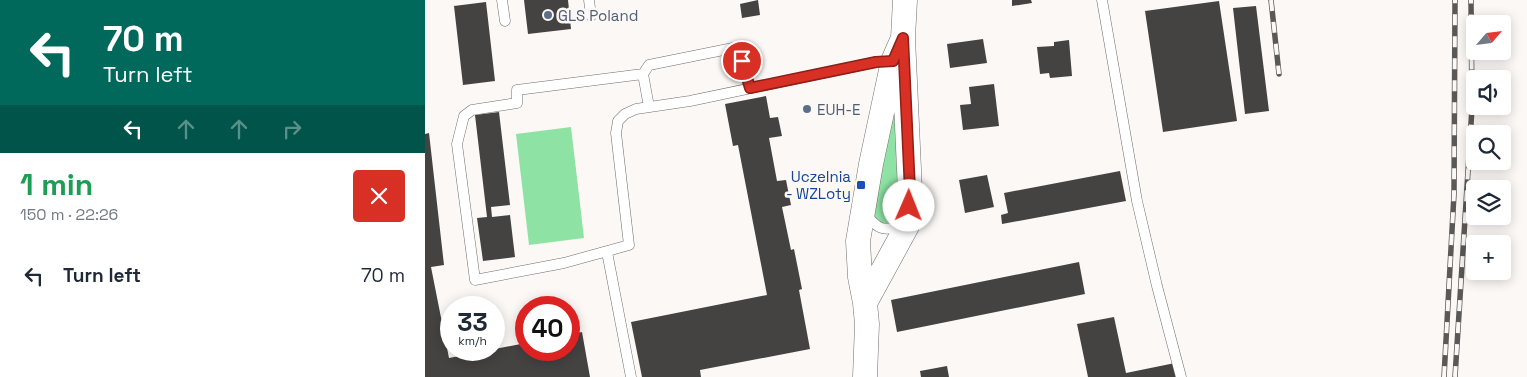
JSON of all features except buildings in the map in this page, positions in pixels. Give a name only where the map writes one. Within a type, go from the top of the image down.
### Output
[{"type":"street","points":[[865,304],[907,226],[910,191],[903,38],[905,0]]},
{"type":"street","points":[[865,377],[867,324],[860,277],[858,241],[893,61],[903,38]]},
{"type":"lane","points":[[502,0],[505,21]]},
{"type":"lane","points":[[589,0],[591,16]]},
{"type":"lane","points":[[1102,0],[1137,201],[1181,377]]},
{"type":"lane","points":[[649,107],[643,74],[649,65],[738,47],[750,88]]},
{"type":"lane","points":[[643,74],[517,90],[517,103],[472,110],[464,116],[457,144],[475,280],[564,263],[629,245],[616,133],[618,121],[625,114],[636,109],[689,101],[876,62],[893,61]]},
{"type":"lane","points":[[863,211],[877,227],[885,230],[907,226]]},
{"type":"lane","points":[[607,252],[631,377]]},
{"type":"green space","points":[[896,101],[900,216],[893,222],[884,224],[875,217],[874,207]]},
{"type":"green space","points":[[571,127],[584,238],[529,245],[516,134]]},
{"type":"railway","points":[[1271,0],[1279,74]]},
{"type":"railway","points":[[1444,377],[1454,194],[1455,0]]},
{"type":"railway","points":[[1455,377],[1472,108],[1471,0]]},
{"type":"place","name":"GLS Poland","points":[[548,15]]},
{"type":"place","name":"EUH-E","points":[[807,109]]},
{"type":"place","name":"Uczelnia - WZLoty","points":[[861,185]]},
{"type":"route","points":[[742,61],[750,88],[876,62],[893,61],[903,38],[910,191],[909,206]]}]
